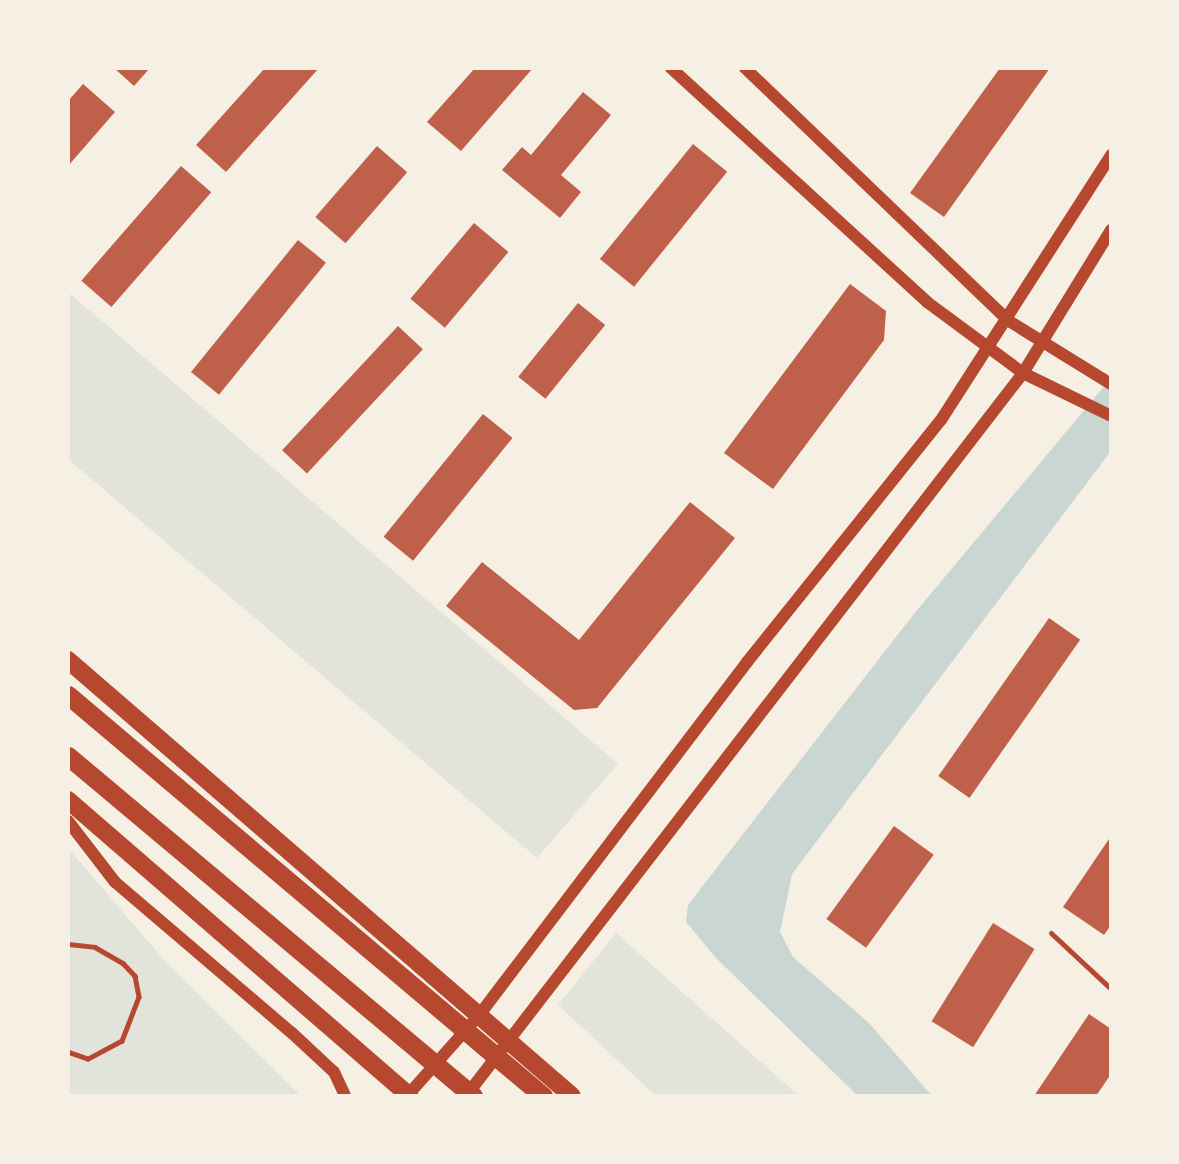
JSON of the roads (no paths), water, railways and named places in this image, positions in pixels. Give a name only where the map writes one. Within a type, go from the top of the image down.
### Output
[{"type":"highway","points":[[68,695],[543,1096]]},
{"type":"highway","points":[[68,756],[473,1096]]},
{"type":"main road","points":[[68,660],[572,1096]]},
{"type":"main road","points":[[68,800],[409,1095]]},
{"type":"street","points":[[671,68],[927,302],[1023,373],[1111,416]]},
{"type":"street","points":[[746,68],[1009,321],[1042,345],[1111,384]]},
{"type":"street","points":[[409,1095],[480,1014],[990,351],[1111,155]]},
{"type":"street","points":[[466,1096],[1023,373],[1111,230]]},
{"type":"street","points":[[68,821],[115,882],[334,1072],[345,1096]]},
{"type":"lane","points":[[1051,933],[1111,989]]}]
